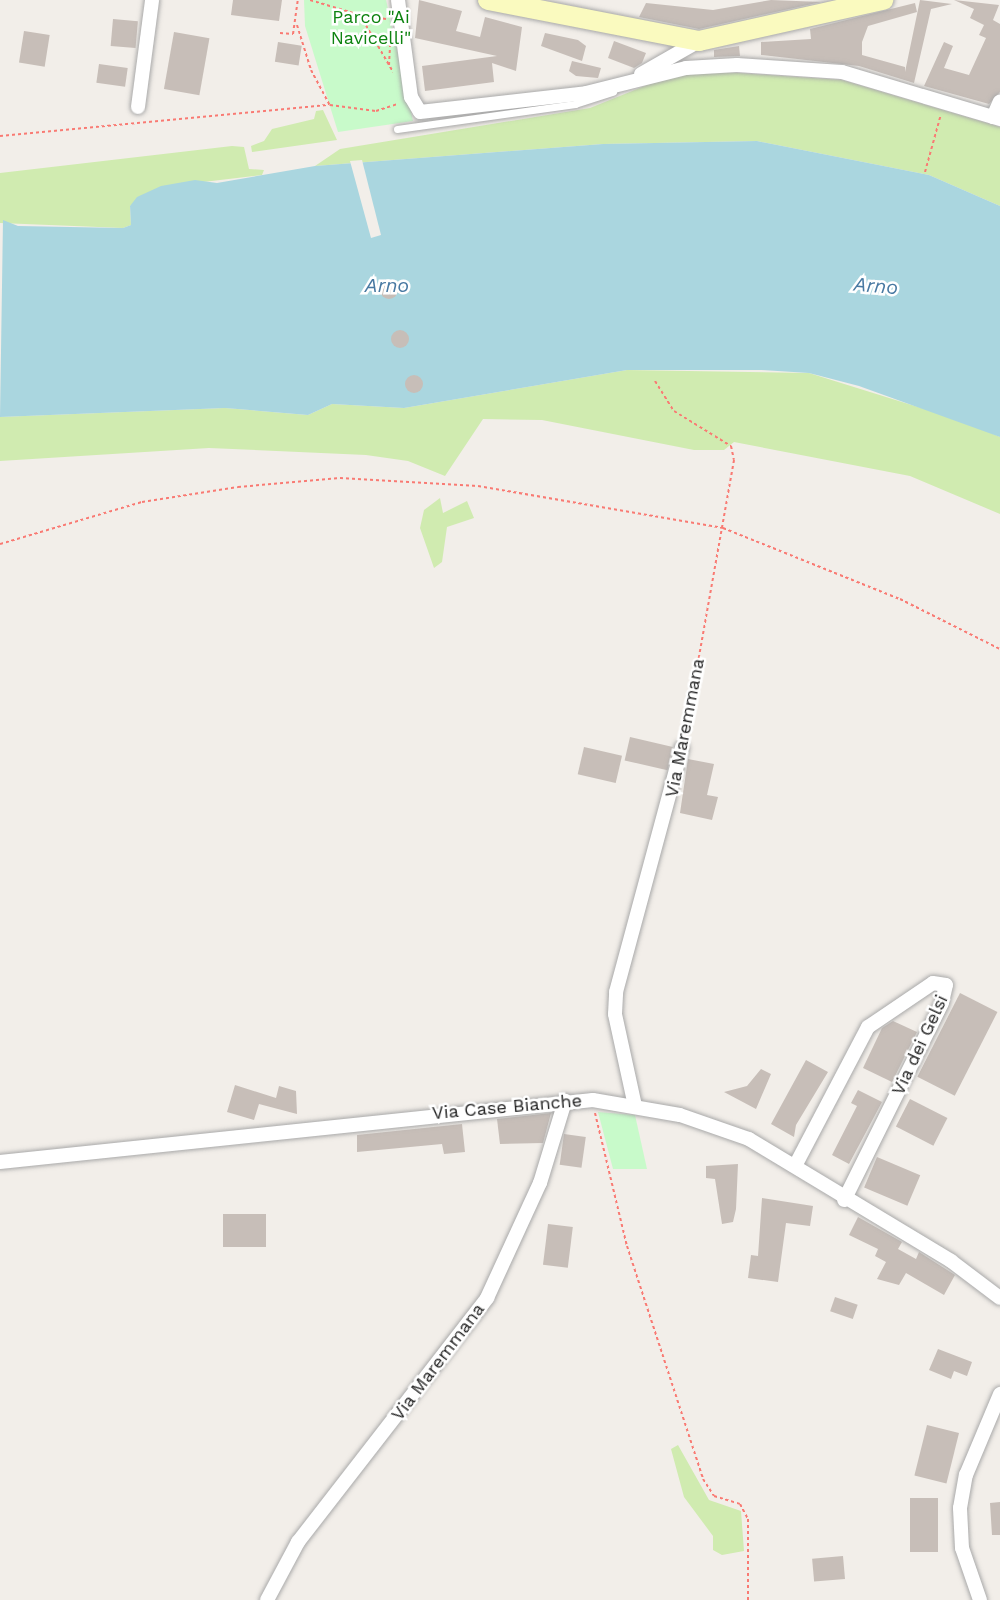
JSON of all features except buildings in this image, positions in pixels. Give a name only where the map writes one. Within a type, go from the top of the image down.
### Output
[{"type":"street","points":[[138,107],[152,0]]},
{"type":"street","points":[[398,0],[415,107],[442,112],[586,93],[629,81],[706,65],[778,66],[842,72],[996,118],[1000,101]]},
{"type":"street","points":[[488,0],[699,41]]},
{"type":"street","points":[[629,81],[699,41],[883,0]]},
{"type":"street","name":"Via Maremmana","points":[[635,1106],[615,1014],[616,992],[682,748]]},
{"type":"street","name":"Via dei Gelsi","points":[[795,1166],[868,1027],[933,984],[946,986],[942,1003],[844,1200]]},
{"type":"street","name":"Via Case Bianche","points":[[0,1162],[565,1101],[593,1100],[635,1106],[730,1131],[795,1166],[844,1200],[951,1261],[1000,1298]]},
{"type":"street","name":"Via Maremmana","points":[[267,1600],[298,1542],[487,1298],[540,1183],[565,1101]]},
{"type":"street","points":[[980,1600],[962,1548],[960,1508],[966,1475],[1000,1394]]},
{"type":"lane","points":[[397,129],[575,104],[629,81]]},
{"type":"path","points":[[298,0],[297,25],[311,70],[330,105]]},
{"type":"path","points":[[310,0],[360,15],[381,16],[388,27]]},
{"type":"path","points":[[360,15],[394,74]]},
{"type":"path","points":[[280,33],[293,34],[297,25]]},
{"type":"path","points":[[390,65],[391,34]]},
{"type":"path","points":[[925,172],[945,101]]},
{"type":"path","points":[[0,136],[330,105],[354,111],[408,102],[415,107]]},
{"type":"path","name":"Via Maremmana","points":[[655,381],[674,411],[731,446],[723,528],[682,748]]},
{"type":"path","points":[[0,544],[142,502],[340,478],[478,486],[723,528],[900,599],[1000,650]]},
{"type":"path","points":[[593,1100],[627,1246],[703,1479],[714,1496],[740,1504],[748,1519],[748,1600]]},
{"type":"green space","name":"Parco \"Ai Navicelli\"","points":[[304,0],[386,0],[413,121],[338,132],[305,26]]},
{"type":"green space","points":[[711,71],[842,80],[1000,127],[1000,206],[929,175],[757,141],[603,144],[315,166],[340,149],[590,108],[662,79]]},
{"type":"green space","points":[[323,110],[337,140],[252,152],[251,146],[264,141],[272,129],[314,119],[316,111]]},
{"type":"green space","points":[[232,146],[244,147],[249,169],[264,170],[262,175],[161,187],[130,206],[131,225],[123,228],[0,223],[0,173]]},
{"type":"green space","points":[[627,370],[809,373],[963,421],[1000,437],[1000,514],[910,476],[734,442],[724,450],[694,450],[542,420],[483,419],[445,476],[408,461],[366,455],[209,448],[0,461],[0,417],[225,408],[308,415],[332,404],[404,408]]},
{"type":"green space","points":[[440,498],[443,513],[467,501],[474,518],[447,527],[442,562],[434,568],[420,528],[424,510]]},
{"type":"green space","points":[[598,1112],[635,1115],[647,1169],[613,1169]]},
{"type":"green space","points":[[678,1445],[709,1500],[741,1511],[744,1551],[722,1555],[713,1550],[713,1536],[684,1497],[671,1449]]},
{"type":"water","name":"Arno","points":[[757,141],[929,175],[1000,206],[1000,437],[859,386],[809,373],[762,370],[627,370],[404,408],[332,404],[308,415],[225,408],[0,417],[3,220],[18,226],[123,228],[131,225],[130,206],[137,197],[161,186],[195,180],[217,183],[315,166],[603,144]]},
{"type":"pier","points":[[362,160],[381,235],[371,238],[350,161]]}]
